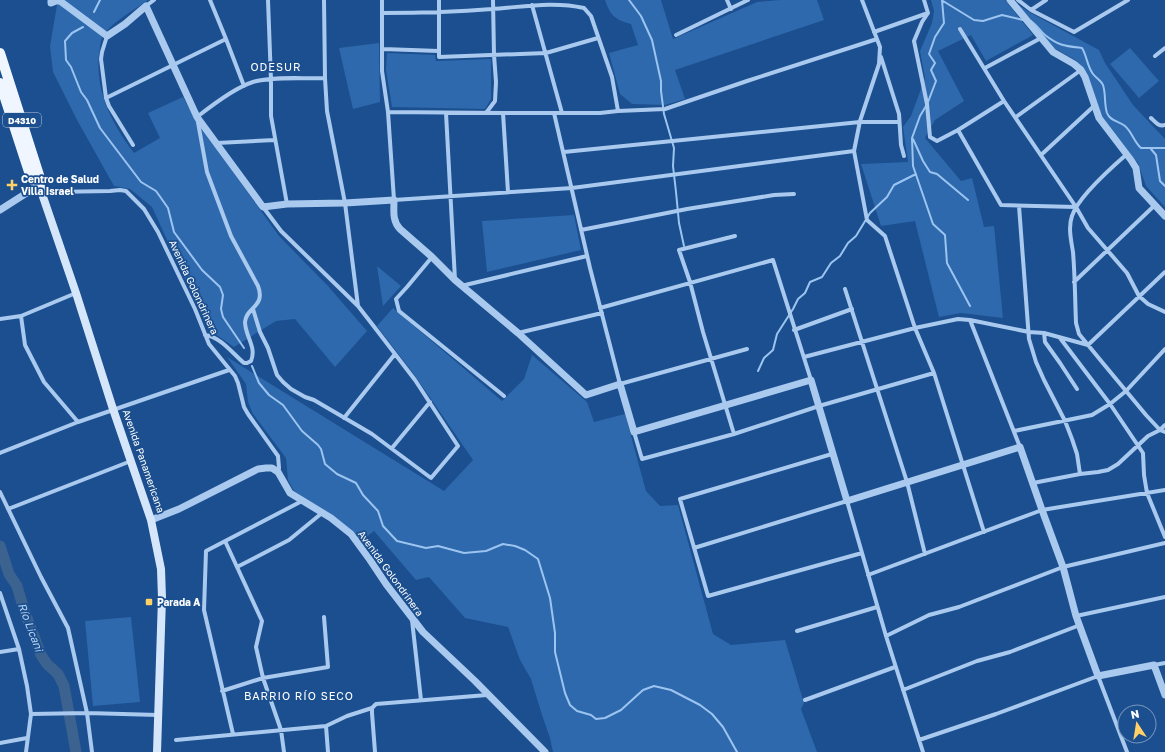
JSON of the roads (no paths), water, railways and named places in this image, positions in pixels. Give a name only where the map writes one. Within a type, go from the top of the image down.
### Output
[{"type":"main road","name":"Avenida Panamericana","points":[[0,53],[40,175],[41,192],[151,520],[161,569],[162,598],[157,752]]},
{"type":"main road","name":"Avenida Panamericana","points":[[0,86],[31,178],[41,192]]},
{"type":"street","points":[[133,145],[109,106],[106,98],[101,59],[102,52],[107,36],[125,24],[154,0]]},
{"type":"street","points":[[210,0],[244,86]]},
{"type":"street","points":[[268,0],[271,116],[287,204]]},
{"type":"street","points":[[324,0],[327,111],[345,203],[358,306]]},
{"type":"street","points":[[382,0],[382,71],[388,112],[394,219],[396,225],[455,280],[518,333],[586,395],[620,384],[747,349]]},
{"type":"street","points":[[439,0],[439,57],[546,53],[598,38]]},
{"type":"street","points":[[486,113],[495,101],[496,82],[493,0]]},
{"type":"street","points":[[728,0],[731,9]]},
{"type":"street","points":[[676,35],[748,0]]},
{"type":"street","points":[[862,0],[880,47],[879,64],[860,122],[854,151],[867,220],[885,236],[915,328],[934,373],[984,532]]},
{"type":"street","points":[[924,0],[928,13]]},
{"type":"street","points":[[1010,0],[1053,52],[1074,64],[1081,70],[1099,118],[1136,168],[1139,188],[1165,216]]},
{"type":"street","points":[[1018,0],[1031,10],[1074,32],[1128,0]]},
{"type":"street","points":[[1031,10],[1046,0]]},
{"type":"street","points":[[52,1],[60,1],[107,36]]},
{"type":"street","points":[[383,13],[494,9],[560,2],[584,8],[588,12],[612,77],[618,111]]},
{"type":"street","points":[[532,5],[562,113]]},
{"type":"street","points":[[146,6],[197,117],[281,231],[358,306],[430,402],[458,446],[431,478],[372,434],[314,400],[305,397],[283,382],[277,375],[268,348],[260,332],[253,309]]},
{"type":"street","points":[[874,32],[928,13]]},
{"type":"street","points":[[928,13],[922,22],[914,41],[927,104],[930,137],[937,141],[958,130],[1004,101]]},
{"type":"street","points":[[960,30],[985,68],[1004,101],[1076,207],[1088,228],[1127,273],[1139,296],[1148,304],[1165,312]]},
{"type":"street","points":[[985,68],[1041,38]]},
{"type":"street","points":[[106,98],[226,39]]},
{"type":"street","points":[[388,112],[502,114],[600,113],[665,109],[747,81],[877,40]]},
{"type":"street","points":[[1155,56],[1165,48]]},
{"type":"street","points":[[382,49],[439,51]]},
{"type":"street","points":[[880,55],[899,114],[901,145],[904,156]]},
{"type":"street","points":[[1016,117],[1081,70]]},
{"type":"street","points":[[197,117],[214,104],[253,82],[325,78]]},
{"type":"street","points":[[1041,155],[1094,106]]},
{"type":"street","points":[[446,113],[455,280]]},
{"type":"street","points":[[554,113],[600,308],[642,459],[734,434],[819,406],[934,373]]},
{"type":"street","points":[[502,114],[508,192]]},
{"type":"street","points":[[197,117],[209,178],[231,236],[259,290],[259,300],[247,315],[245,323],[253,349],[251,361],[244,363],[226,346],[205,335]]},
{"type":"street","points":[[1151,118],[1157,124],[1162,126],[1165,125]]},
{"type":"street","points":[[564,152],[860,122],[899,122]]},
{"type":"street","points":[[958,130],[1001,205],[1076,207]]},
{"type":"street","points":[[217,143],[275,140]]},
{"type":"street","points":[[262,207],[287,204],[345,203],[572,188],[854,151]]},
{"type":"street","points":[[1127,154],[1101,177],[1076,207],[1070,221],[1076,323],[1079,334],[1160,430],[1165,432]]},
{"type":"street","name":"Avenida Golondrinera","points":[[41,192],[120,190],[126,191],[144,209],[151,219],[195,309],[209,344],[235,376],[244,407],[278,456],[278,472],[290,493],[343,526],[359,543],[386,584],[423,632],[475,681],[487,695],[545,752]]},
{"type":"street","points":[[0,210],[25,194],[41,192]]},
{"type":"street","points":[[581,230],[774,195],[794,194]]},
{"type":"street","points":[[1074,282],[1155,205]]},
{"type":"street","points":[[1019,206],[1029,339],[1036,362],[1065,421],[1077,454],[1080,474]]},
{"type":"street","points":[[734,434],[703,332],[690,282],[679,250],[735,236]]},
{"type":"street","points":[[462,286],[588,256]]},
{"type":"street","points":[[432,257],[396,299],[399,311],[504,396]]},
{"type":"street","points":[[600,308],[773,260],[819,406],[832,454],[848,501],[895,667],[923,752]]},
{"type":"street","points":[[1088,345],[1165,272]]},
{"type":"street","points":[[845,289],[907,482],[925,554]]},
{"type":"street","points":[[0,319],[21,316],[76,293]]},
{"type":"street","points":[[794,330],[852,309]]},
{"type":"street","points":[[518,333],[602,313]]},
{"type":"street","points":[[21,316],[25,344],[44,382],[78,422]]},
{"type":"street","points":[[804,357],[915,328],[958,319],[1029,332],[1044,333],[1088,345]]},
{"type":"street","points":[[970,320],[1020,447],[1063,567],[1076,616],[1127,752]]},
{"type":"street","points":[[1044,333],[1045,342],[1077,389]]},
{"type":"street","points":[[1060,338],[1110,404],[1143,454],[1147,493],[1165,536]]},
{"type":"street","points":[[1014,431],[1092,415],[1110,404],[1126,391],[1165,350]]},
{"type":"street","points":[[344,418],[395,354]]},
{"type":"street","points":[[0,453],[113,409],[229,370]]},
{"type":"street","points":[[634,432],[811,380]]},
{"type":"street","points":[[392,448],[430,402]]},
{"type":"street","points":[[1032,483],[1108,470],[1118,464],[1148,436],[1160,430],[1165,425]]},
{"type":"street","points":[[694,548],[1020,447]]},
{"type":"street","points":[[832,454],[680,499],[708,596],[862,553]]},
{"type":"street","points":[[8,509],[131,461]]},
{"type":"street","points":[[151,520],[179,509],[258,469],[272,468],[278,472]]},
{"type":"street","points":[[868,575],[1042,510],[1165,490]]},
{"type":"street","points":[[0,492],[41,578],[68,628],[87,713],[92,752]]},
{"type":"street","points":[[233,734],[204,610],[206,551],[302,501]]},
{"type":"street","points":[[237,567],[288,540],[322,513]]},
{"type":"street","points":[[225,541],[262,621],[256,647],[263,678],[282,730],[284,752]]},
{"type":"street","points":[[886,636],[929,615],[959,607],[1063,567],[1165,543]]},
{"type":"street","points":[[0,593],[19,649],[27,686],[31,714],[26,752]]},
{"type":"street","points":[[1076,616],[1165,597]]},
{"type":"street","points":[[797,631],[877,607]]},
{"type":"street","points":[[222,691],[263,678],[328,667],[324,617]]},
{"type":"street","points":[[412,619],[421,700]]},
{"type":"street","points":[[903,690],[977,661],[1010,652],[1080,625]]},
{"type":"street","points":[[0,652],[19,649]]},
{"type":"street","points":[[919,740],[996,714],[1098,676],[1165,663]]},
{"type":"street","points":[[1154,665],[1165,695]]},
{"type":"street","points":[[805,700],[895,667]]},
{"type":"street","points":[[176,740],[326,726],[347,716],[372,708],[376,704],[380,703],[487,695]]},
{"type":"street","points":[[372,708],[375,752]]},
{"type":"street","points":[[31,714],[87,713],[158,715]]},
{"type":"street","points":[[326,726],[328,752]]},
{"type":"street","points":[[0,743],[27,738]]},
{"type":"waterway","points":[[94,12],[100,0]]},
{"type":"waterway","points":[[629,0],[641,16],[652,40],[661,81],[664,114],[674,148],[673,166],[679,223],[684,246]]},
{"type":"waterway","points":[[928,102],[936,81],[931,70],[935,63],[929,54],[935,37],[944,23],[942,0]]},
{"type":"waterway","points":[[943,1],[974,20],[983,21],[1002,15],[1023,20]]},
{"type":"waterway","points":[[1031,21],[1045,35],[1054,41],[1067,46],[1082,48],[1091,71],[1103,85],[1108,116],[1123,124],[1141,148],[1165,148]]},
{"type":"waterway","points":[[83,27],[72,33],[65,41],[66,60],[71,67],[81,92],[87,100],[100,128],[141,182],[156,191],[168,208],[174,232],[202,270],[220,287],[223,295],[221,309],[223,317],[244,348]]},
{"type":"waterway","points":[[926,106],[920,116],[912,138],[913,166],[933,224],[945,235],[947,263],[970,306]]},
{"type":"waterway","points":[[913,139],[930,172],[937,174],[968,200]]},
{"type":"waterway","points":[[1151,149],[1156,155],[1160,181],[1165,186]]},
{"type":"waterway","points":[[758,371],[764,358],[773,350],[777,334],[798,299],[805,293],[810,282],[822,277],[831,263],[840,256],[848,243],[856,236],[870,213],[887,197],[894,185],[916,174]]},
{"type":"waterway","points":[[252,366],[259,383],[269,395],[283,405],[302,431],[321,449],[325,464],[337,474],[356,483],[363,495],[378,511],[383,526],[397,541],[426,548],[438,546],[464,553],[486,551],[503,544],[515,546],[525,550],[538,559],[550,598],[555,633],[555,652],[565,693],[570,705],[577,711],[591,715],[596,719],[605,718],[621,710],[643,690],[654,686],[671,690],[700,705],[712,714],[723,727],[737,752]]},
{"type":"waterway","name":"Río Licani","points":[[0,546],[9,574],[17,586],[24,610],[41,655],[47,664],[58,674],[64,686],[76,752]]},
{"type":"place","name":"Centro de Salud Villa Israel","points":[[12,185]]},
{"type":"place","name":"Parada A","points":[[149,602]]},
{"type":"district","name":"ODESUR","points":[[276,66]]},
{"type":"district","name":"BARRIO RÍO SECO","points":[[299,695]]}]
